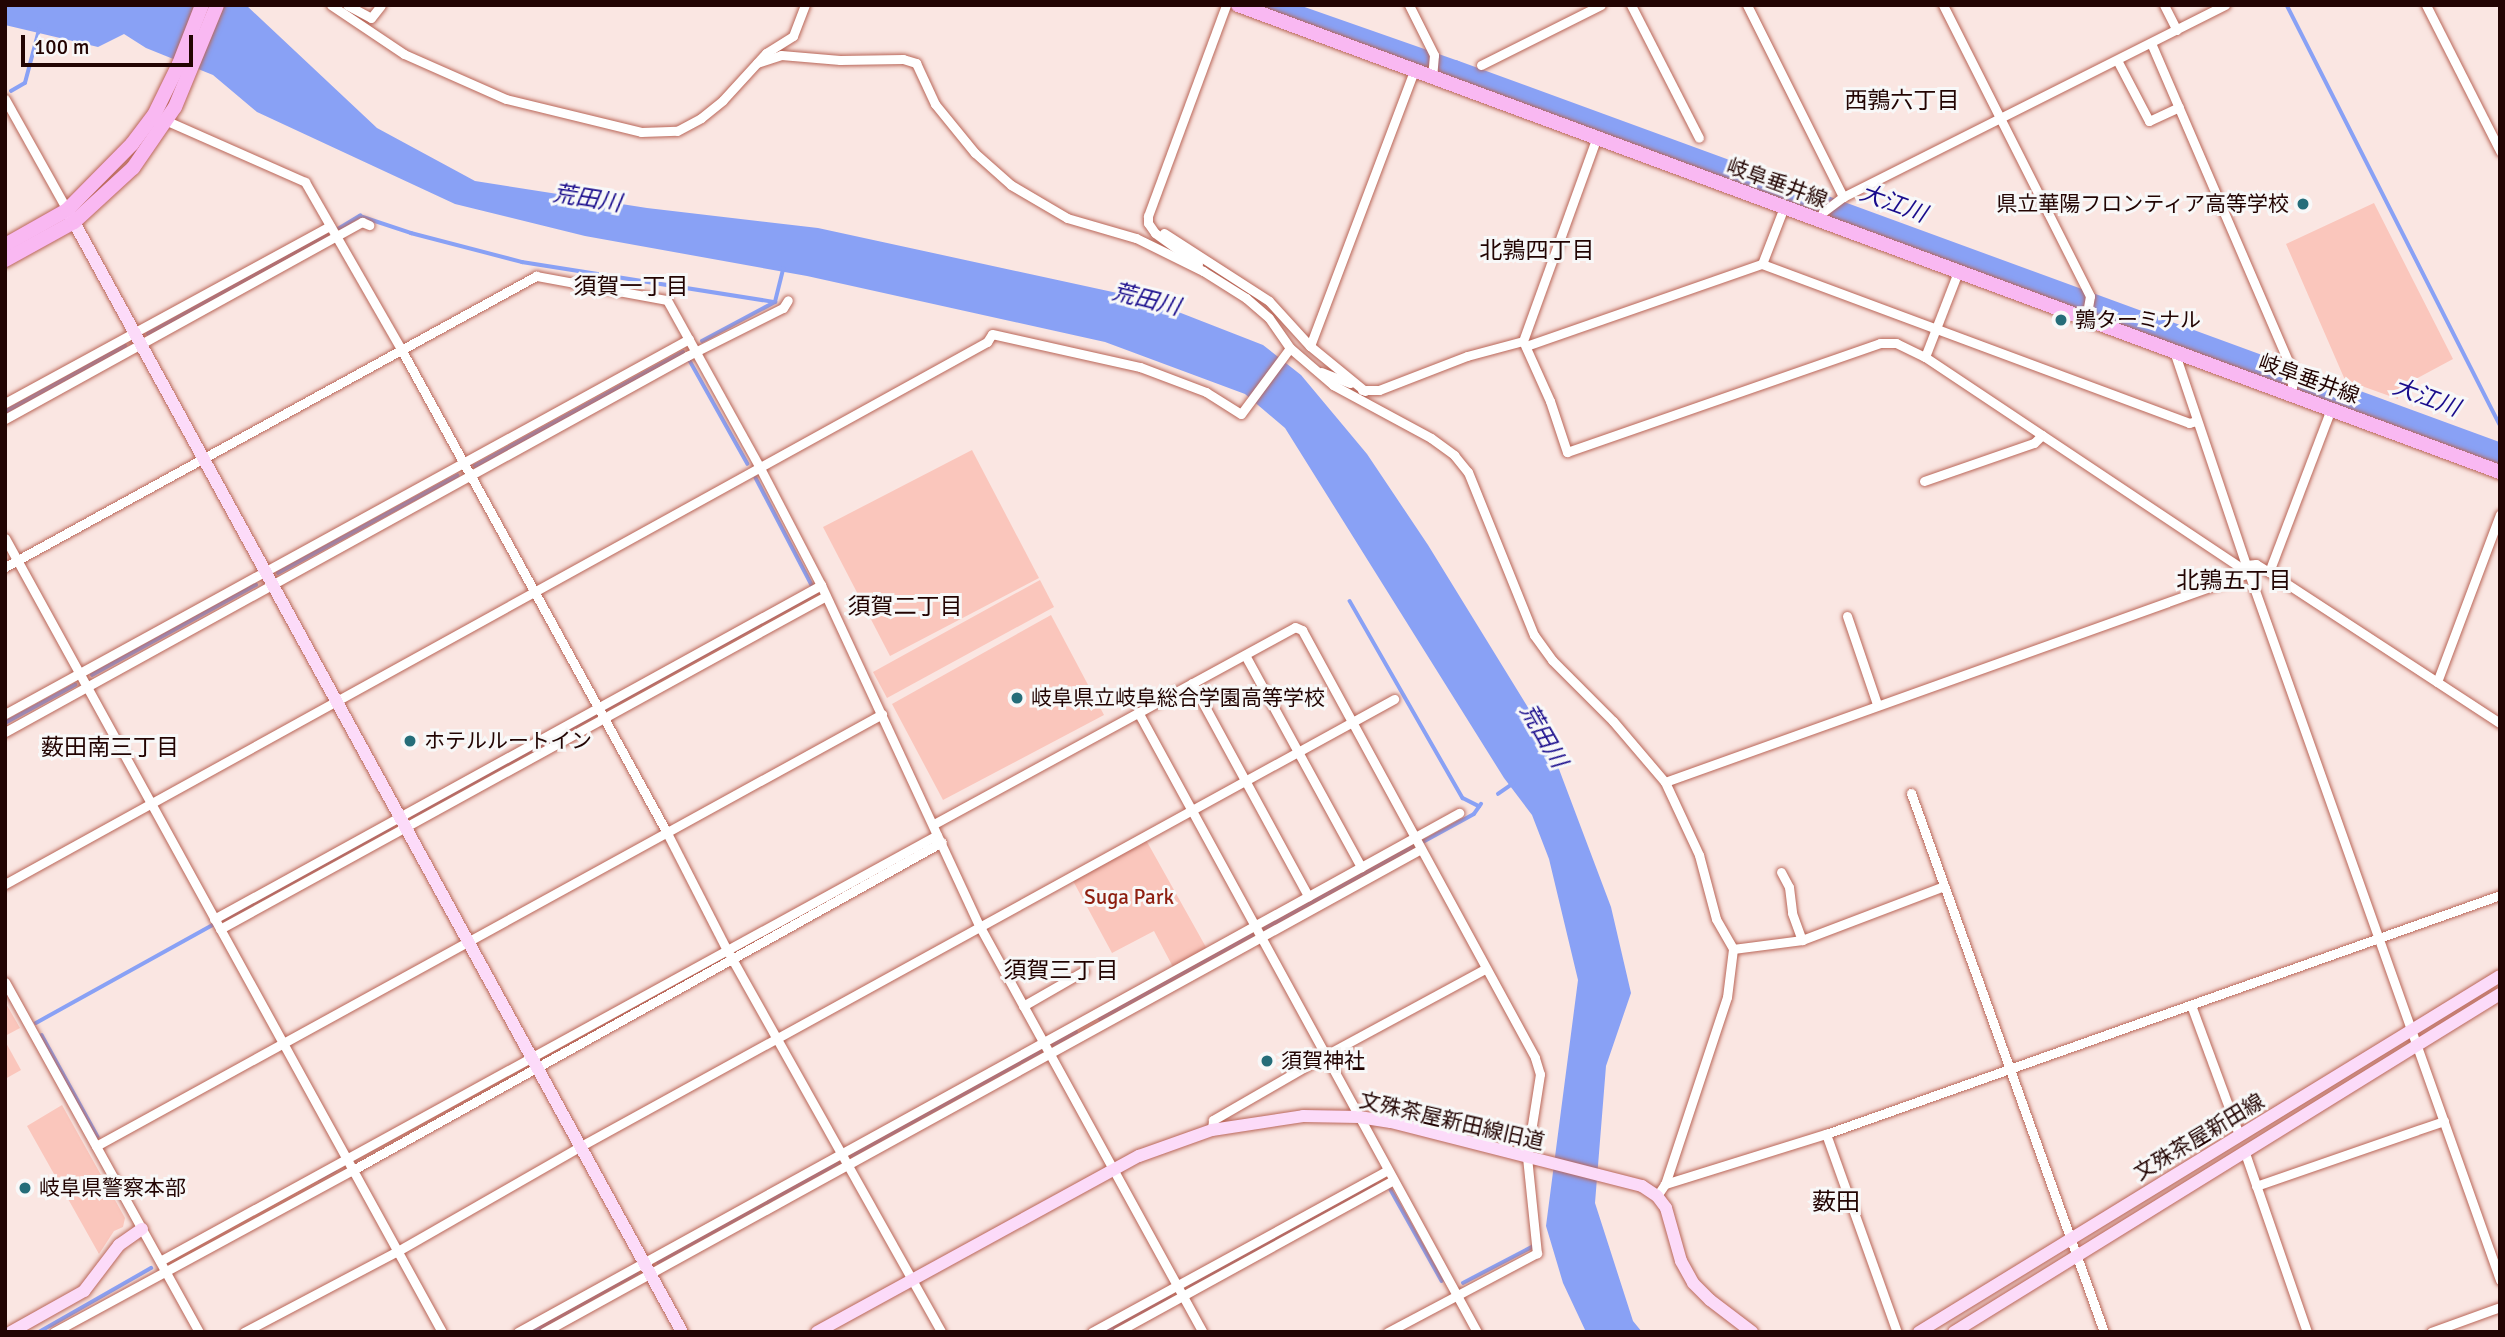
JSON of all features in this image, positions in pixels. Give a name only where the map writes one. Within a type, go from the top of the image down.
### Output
[{"type":"main road","points":[[5,260],[70,216],[133,168],[167,121],[168,104],[202,5]]},
{"type":"main road","points":[[5,244],[70,216],[168,104],[217,5]]},
{"type":"main road","name":"岐阜垂井線","points":[[1238,5],[1414,71],[1433,73],[1596,139],[1784,207],[1821,216],[1958,272],[2087,315],[2174,351],[2293,391],[2331,409],[2500,472]]},
{"type":"street","points":[[331,5],[404,54],[506,99],[641,132],[677,131],[701,118],[723,100],[776,44],[793,36],[805,5]]},
{"type":"street","points":[[347,5],[372,18],[381,5]]},
{"type":"street","points":[[1203,271],[1199,264],[1151,227],[1148,216],[1226,5]]},
{"type":"street","points":[[1409,5],[1434,55],[1433,73]]},
{"type":"street","points":[[1481,65],[1601,5]]},
{"type":"street","points":[[1631,5],[1699,138]]},
{"type":"street","points":[[1747,5],[1843,197]]},
{"type":"street","points":[[1943,5],[2090,296],[2087,315]]},
{"type":"street","points":[[2164,5],[2177,30]]},
{"type":"street","points":[[1821,216],[1843,197],[2225,5]]},
{"type":"street","points":[[2426,5],[2500,151]]},
{"type":"street","points":[[2151,43],[2292,374],[2293,391]]},
{"type":"street","points":[[757,63],[781,55],[814,60],[903,59],[916,63],[935,104],[975,153],[1011,185],[1067,218],[1136,238],[1203,271],[1246,298],[1269,318],[1290,348],[1333,385],[1431,438],[1454,455],[1468,472],[1534,635],[1558,667],[1613,721],[1665,782],[1695,844],[1716,919],[1732,949],[1727,998],[1665,1184],[1657,1196],[1666,1208],[1681,1261],[1693,1283],[1710,1300],[1752,1332]]},
{"type":"street","points":[[2117,60],[2149,121],[2179,107]]},
{"type":"street","points":[[1310,345],[1414,71]]},
{"type":"street","points":[[5,99],[682,1332]]},
{"type":"street","points":[[167,121],[305,182],[401,349],[666,831],[730,954],[779,1037],[941,1332]]},
{"type":"street","points":[[1596,139],[1524,343],[1550,401],[1567,452],[1880,343],[1896,343],[1925,357],[2248,569]]},
{"type":"street","points":[[1762,264],[1784,207]]},
{"type":"street","points":[[5,403],[137,339],[362,222],[369,226]]},
{"type":"street","points":[[5,418],[330,226]]},
{"type":"street","points":[[1151,227],[1269,301],[1310,345],[1365,391]]},
{"type":"street","points":[[1315,370],[1342,378],[1365,391],[1379,390],[1467,356],[1524,343],[1762,264],[2189,423],[2196,421]]},
{"type":"street","points":[[1925,357],[1958,272]]},
{"type":"street","points":[[5,567],[536,276],[667,300],[760,466],[821,585],[980,927],[1203,1332]]},
{"type":"street","points":[[5,732],[469,475],[783,308],[788,300]]},
{"type":"street","points":[[5,884],[335,699],[987,342],[992,334],[1140,367],[1206,392],[1241,414],[1290,348]]},
{"type":"street","points":[[5,714],[689,340]]},
{"type":"street","points":[[2174,351],[2196,421],[2500,1280]]},
{"type":"street","points":[[2269,572],[2331,409]]},
{"type":"street","points":[[1924,481],[2034,443],[2042,435]]},
{"type":"street","points":[[2437,682],[2500,514]]},
{"type":"street","points":[[5,538],[442,1332]]},
{"type":"street","points":[[1665,782],[2256,564],[2500,723]]},
{"type":"street","points":[[220,929],[597,708],[821,585]]},
{"type":"street","points":[[214,919],[602,718],[826,596]]},
{"type":"street","points":[[1847,616],[1877,704]]},
{"type":"street","points":[[934,824],[1295,628],[1302,630],[1535,1058],[1540,1074],[1531,1158],[1537,1253],[1388,1332]]},
{"type":"street","points":[[1245,655],[1361,867]]},
{"type":"street","points":[[1192,683],[1308,896]]},
{"type":"street","points":[[244,1332],[396,1252],[581,1146],[1394,699]]},
{"type":"street","points":[[1138,712],[1477,1332]]},
{"type":"street","points":[[96,1146],[882,714]]},
{"type":"street","points":[[1911,793],[2104,1332]]},
{"type":"street","points":[[544,1332],[842,1153],[1459,813]]},
{"type":"street","points":[[54,1332],[162,1265],[347,1158],[533,1062],[940,839]]},
{"type":"street","points":[[518,1332],[848,1165],[1421,849]]},
{"type":"street","points":[[1781,872],[1788,887],[1792,913],[1802,940]]},
{"type":"street","points":[[1732,949],[1802,940],[1944,886]]},
{"type":"street","points":[[1665,1184],[1826,1134],[2500,895]]},
{"type":"street","points":[[1212,1130],[1213,1120],[1485,969]]},
{"type":"street","points":[[1023,1006],[1084,971]]},
{"type":"street","name":"文殊茶屋新田線","points":[[1919,1332],[2070,1237],[2500,976]]},
{"type":"street","points":[[5,982],[199,1332]]},
{"type":"street","name":"文殊茶屋新田線","points":[[1955,1332],[2500,993]]},
{"type":"street","points":[[2191,1005],[2239,1135]]},
{"type":"street","points":[[162,1265],[351,1171],[533,1062]]},
{"type":"street","name":"文殊茶屋新田線旧道","points":[[817,1332],[1114,1169],[1177,1140],[1212,1130],[1303,1116],[1359,1117],[1599,1174],[1642,1186],[1657,1196]]},
{"type":"street","points":[[2256,1186],[2444,1121]]},
{"type":"street","points":[[1826,1134],[1897,1332]]},
{"type":"street","points":[[2245,1153],[2307,1332]]},
{"type":"street","points":[[1092,1332],[1388,1170]]},
{"type":"street","points":[[1116,1332],[1393,1180]]},
{"type":"street","points":[[11,1332],[84,1291],[119,1245],[142,1229]]},
{"type":"street","points":[[2431,1332],[2500,1307]]},
{"type":"green space","points":[[2374,203],[2453,359],[2399,388],[2398,399],[2345,380],[2286,244]]},
{"type":"green space","points":[[972,450],[1039,578],[890,656],[823,527]]},
{"type":"green space","points":[[1040,580],[1054,607],[887,698],[873,672]]},
{"type":"green space","points":[[1051,615],[1104,715],[943,800],[892,704]]},
{"type":"green space","name":"Suga Park","points":[[1146,840],[1207,949],[1173,967],[1154,931],[1112,953],[1072,879]]},
{"type":"green space","points":[[5,1002],[20,1028],[5,1036]]},
{"type":"green space","points":[[5,1041],[21,1070],[5,1079]]},
{"type":"green space","points":[[62,1105],[125,1218],[123,1227],[114,1231],[99,1254],[27,1126]]},
{"type":"water","name":"荒田川","points":[[5,5],[246,5],[377,128],[475,181],[647,208],[818,228],[1145,299],[1263,345],[1301,375],[1367,454],[1428,545],[1548,740],[1611,907],[1631,993],[1606,1066],[1595,1203],[1633,1321],[1642,1332],[1586,1332],[1563,1283],[1546,1226],[1578,980],[1549,859],[1532,815],[1504,778],[1285,428],[1245,394],[1105,342],[807,276],[585,236],[455,204],[257,112],[213,75],[146,48],[124,34],[98,47],[5,25]]},
{"type":"waterway","name":"大江川","points":[[1268,5],[1454,70],[2500,453]]},
{"type":"waterway","points":[[2287,5],[2500,424]]},
{"type":"waterway","points":[[11,91],[25,83],[39,30]]},
{"type":"waterway","points":[[338,229],[360,216],[411,233],[522,262],[775,302]]},
{"type":"waterway","points":[[148,334],[327,235]]},
{"type":"waterway","points":[[702,341],[775,302],[783,269]]},
{"type":"waterway","points":[[5,412],[125,346]]},
{"type":"waterway","points":[[475,466],[683,352]]},
{"type":"waterway","points":[[689,359],[748,464]]},
{"type":"waterway","points":[[278,573],[457,476]]},
{"type":"waterway","points":[[756,478],[812,585]]},
{"type":"waterway","points":[[92,675],[256,585]]},
{"type":"waterway","points":[[604,710],[816,593]]},
{"type":"waterway","points":[[1350,601],[1463,798],[1479,806]]},
{"type":"waterway","points":[[5,723],[75,685]]},
{"type":"waterway","points":[[412,816],[595,715]]},
{"type":"waterway","points":[[1498,794],[1514,783]]},
{"type":"waterway","points":[[1421,843],[1474,814],[1481,804]]},
{"type":"waterway","points":[[221,921],[392,827]]},
{"type":"waterway","points":[[1262,930],[1413,847]]},
{"type":"waterway","points":[[36,1023],[213,925]]},
{"type":"waterway","points":[[1100,1019],[1252,935]]},
{"type":"waterway","points":[[1052,1045],[1076,1032]]},
{"type":"waterway","points":[[42,1035],[98,1137]]},
{"type":"waterway","points":[[849,1157],[1041,1051]]},
{"type":"waterway","points":[[658,1262],[840,1162]]},
{"type":"waterway","points":[[319,1179],[335,1170]]},
{"type":"waterway","points":[[1190,1285],[1374,1184]]},
{"type":"waterway","points":[[1391,1190],[1442,1281]]},
{"type":"waterway","points":[[1463,1283],[1532,1247]]},
{"type":"waterway","points":[[39,1332],[151,1268]]},
{"type":"waterway","points":[[532,1332],[637,1273]]},
{"type":"waterway","points":[[1104,1332],[1170,1296]]},
{"type":"place","name":"県立華陽フロンティア高等学校","points":[[2303,204]]},
{"type":"place","name":"鶉ターミナル","points":[[2061,320]]},
{"type":"place","name":"岐阜県立岐阜総合学園高等学校","points":[[1017,698]]},
{"type":"place","name":"ホテルルートイン","points":[[410,741]]},
{"type":"place","name":"須賀神社","points":[[1267,1061]]},
{"type":"place","name":"岐阜県警察本部","points":[[25,1188]]},
{"type":"district","name":"西鶉六丁目","points":[[1902,101]]},
{"type":"district","name":"北鶉四丁目","points":[[1537,251]]},
{"type":"district","name":"須賀一丁目","points":[[631,287]]},
{"type":"district","name":"北鶉五丁目","points":[[2234,581]]},
{"type":"district","name":"須賀二丁目","points":[[905,607]]},
{"type":"district","name":"薮田南三丁目","points":[[110,748]]},
{"type":"district","name":"須賀三丁目","points":[[1061,971]]},
{"type":"district","name":"薮田","points":[[1836,1203]]}]
